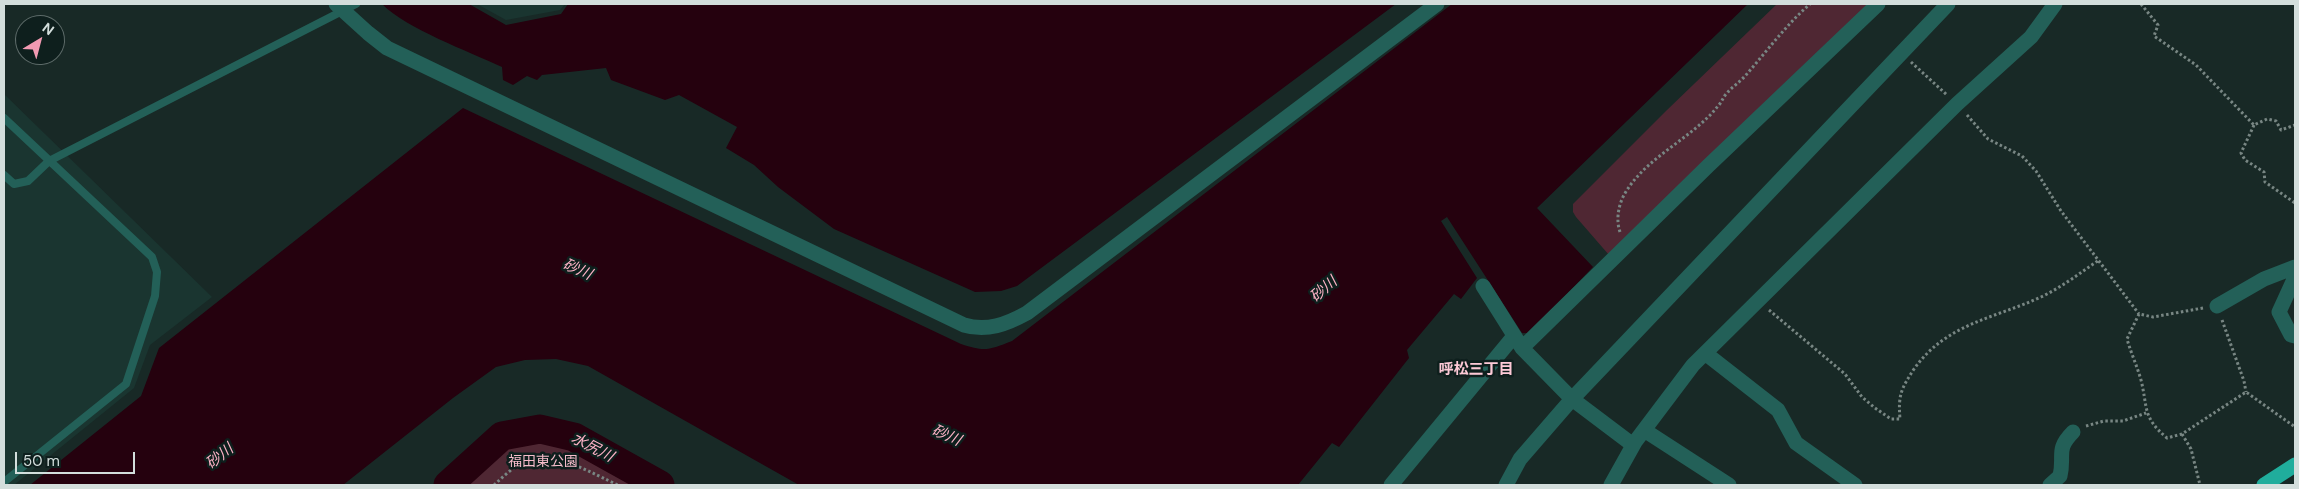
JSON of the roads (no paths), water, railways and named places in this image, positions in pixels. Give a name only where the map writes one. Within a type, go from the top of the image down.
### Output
[{"type":"highway","points":[[2264,485],[2295,465]]},
{"type":"street","points":[[347,6],[376,40],[387,48],[964,325],[982,328],[1001,325],[1027,313],[1438,4]]},
{"type":"street","points":[[1391,485],[1518,342],[1708,166],[1878,4]]},
{"type":"street","points":[[1506,485],[1520,459],[1572,399],[1948,4]]},
{"type":"street","points":[[1611,485],[1644,430],[1693,365],[1957,104],[2031,37],[2055,4]]},
{"type":"street","points":[[2217,306],[2264,279],[2295,266]]},
{"type":"street","points":[[2295,277],[2279,312],[2291,335],[2295,336]]},
{"type":"street","points":[[1483,286],[1518,342],[1572,399],[1634,445]]},
{"type":"street","points":[[1705,353],[1778,410],[1796,443],[1854,485]]},
{"type":"street","points":[[1644,430],[1729,485]]},
{"type":"street","points":[[2050,485],[2060,476],[2061,450],[2064,441],[2073,432]]},
{"type":"lane","points":[[4,175],[14,184],[24,183],[49,161],[347,6]]},
{"type":"lane","points":[[4,118],[152,257],[157,272],[155,296],[126,384],[4,482]]},
{"type":"water","points":[[382,4],[469,4],[506,25],[561,14],[568,4],[1396,4],[1017,286],[1001,291],[975,292],[834,229],[778,187],[754,165],[726,148],[737,127],[679,95],[665,100],[611,80],[606,68],[542,75],[537,80],[527,76],[513,85],[503,80],[502,67],[422,31]]},
{"type":"water","name":"砂川","points":[[1452,4],[1748,4],[1537,208],[1593,267],[1529,333],[1522,333],[1447,217],[1441,221],[1477,278],[1461,299],[1454,294],[1407,350],[1409,358],[1339,447],[1332,443],[1298,485],[799,485],[588,366],[556,359],[525,360],[496,367],[453,398],[343,485],[30,485],[141,396],[159,348],[463,108],[961,344],[987,349],[1012,341]]},
{"type":"waterway","name":"水尻川","points":[[448,485],[502,436],[540,429],[574,437],[660,485]]},
{"type":"district","name":"呼松三丁目","points":[[1476,370]]},
{"type":"park label","name":"福田東公園","points":[[543,462]]}]
